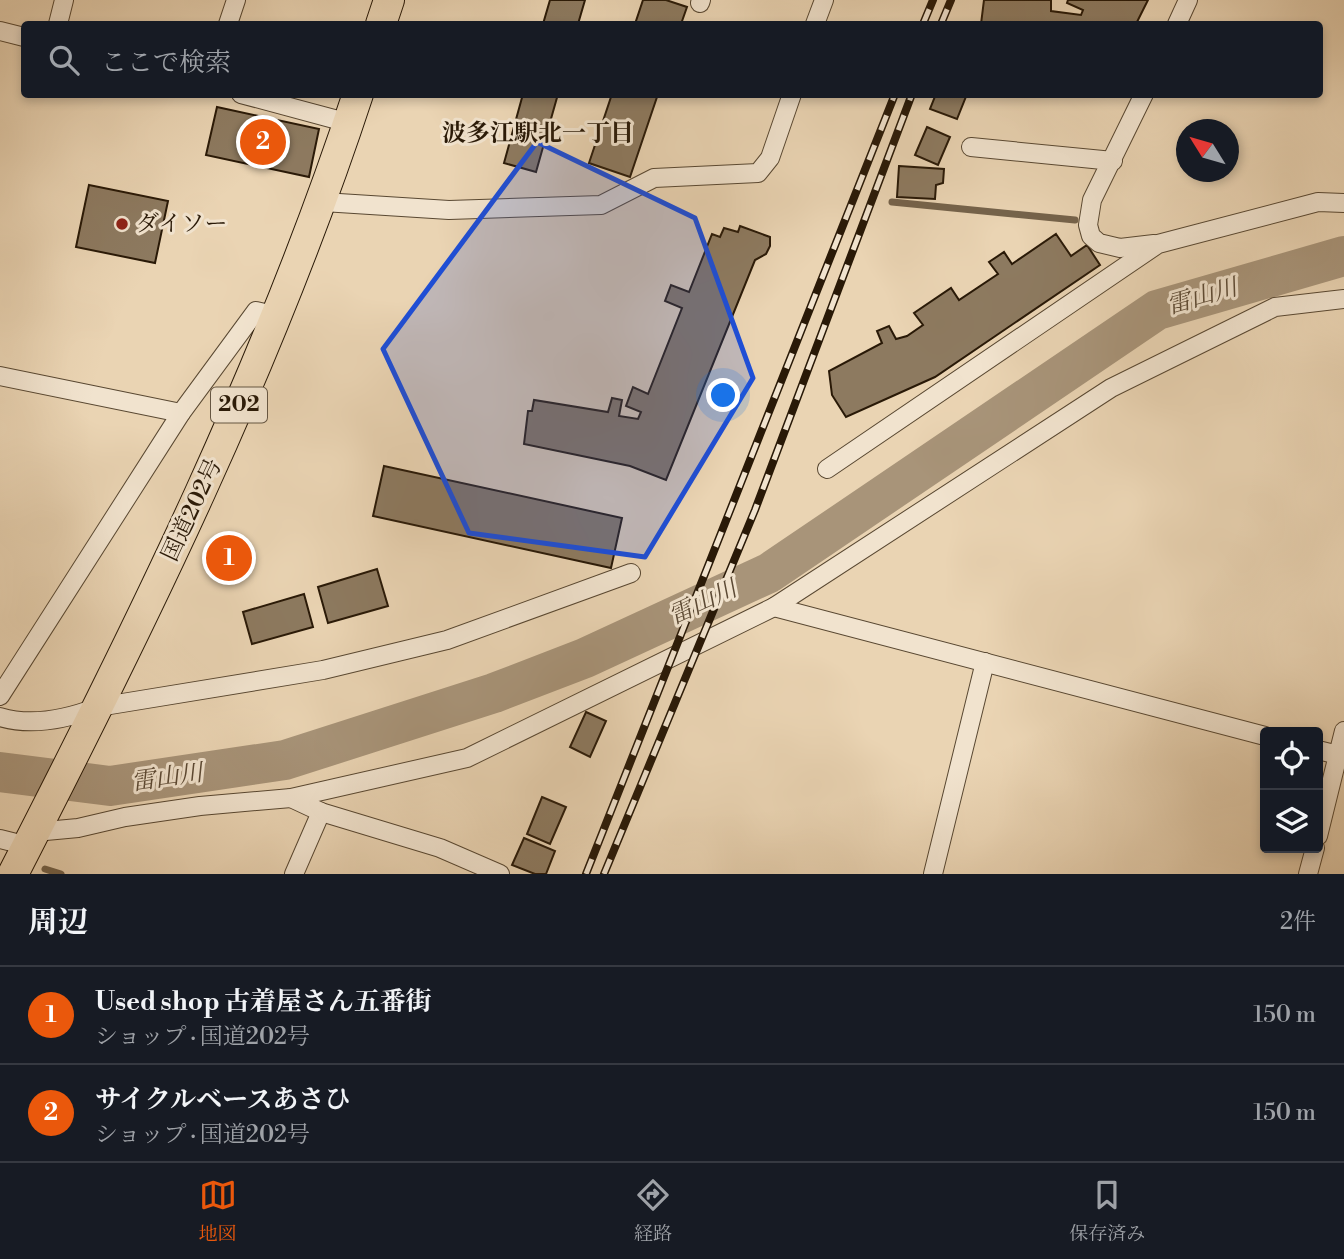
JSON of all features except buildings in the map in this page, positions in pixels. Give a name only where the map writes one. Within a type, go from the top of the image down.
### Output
[{"type":"highway","points":[[382,21],[389,0]]},
{"type":"highway","name":"国道202号","points":[[13,874],[27,832],[98,706],[207,478],[278,316],[323,202],[357,98]]},
{"type":"street","points":[[59,21],[64,0]]},
{"type":"street","points":[[229,21],[236,0]]},
{"type":"street","points":[[817,21],[824,0]]},
{"type":"street","points":[[1178,21],[1188,0]]},
{"type":"street","points":[[1,31],[21,36]]},
{"type":"street","points":[[256,98],[349,123]]},
{"type":"street","points":[[323,202],[449,209],[601,205],[654,178],[758,173],[770,158],[791,98]]},
{"type":"street","points":[[1142,98],[1092,200],[1088,225],[1091,236],[1099,243],[1120,248],[1158,244],[1318,202],[1344,203]]},
{"type":"street","points":[[971,147],[1112,161]]},
{"type":"street","points":[[827,469],[1158,244]]},
{"type":"street","points":[[27,832],[78,828],[200,806],[291,798],[467,758],[775,607],[1111,388],[1275,307],[1344,299]]},
{"type":"street","points":[[0,696],[181,413],[256,311],[278,316]]},
{"type":"street","points":[[0,376],[181,413]]},
{"type":"street","points":[[0,717],[16,722],[69,719],[98,706],[323,670],[447,640],[631,573]]},
{"type":"street","points":[[775,607],[1260,735]]},
{"type":"street","points":[[933,874],[985,662]]},
{"type":"street","points":[[1323,819],[1341,756],[1344,731]]},
{"type":"street","points":[[1323,751],[1341,756]]},
{"type":"street","points":[[291,798],[321,811],[440,848],[500,874]]},
{"type":"street","points":[[294,874],[321,811]]},
{"type":"street","points":[[1308,874],[1314,853]]},
{"type":"highlighted area","points":[[537,142],[695,218],[753,378],[645,557],[469,533],[383,349]]},
{"type":"waterway","points":[[892,202],[1075,220]]},
{"type":"waterway","name":"雷山川","points":[[0,772],[110,786],[285,760],[494,693],[585,658],[769,573],[1157,310],[1344,256]]},
{"type":"waterway","points":[[45,869],[61,874]]},
{"type":"railway","points":[[924,21],[933,0]]},
{"type":"railway","points":[[942,21],[951,0]]},
{"type":"railway","points":[[586,874],[893,98]]},
{"type":"railway","points":[[604,874],[755,510],[910,98]]},
{"type":"place","name":"サイクルベースあさひ","points":[[263,142]]},
{"type":"place","name":"ダイソー","points":[[122,224]]},
{"type":"place","name":"Used shop 古着屋さん五番街","points":[[229,558]]},
{"type":"district","name":"波多江駅北一丁目","points":[[538,134]]}]
